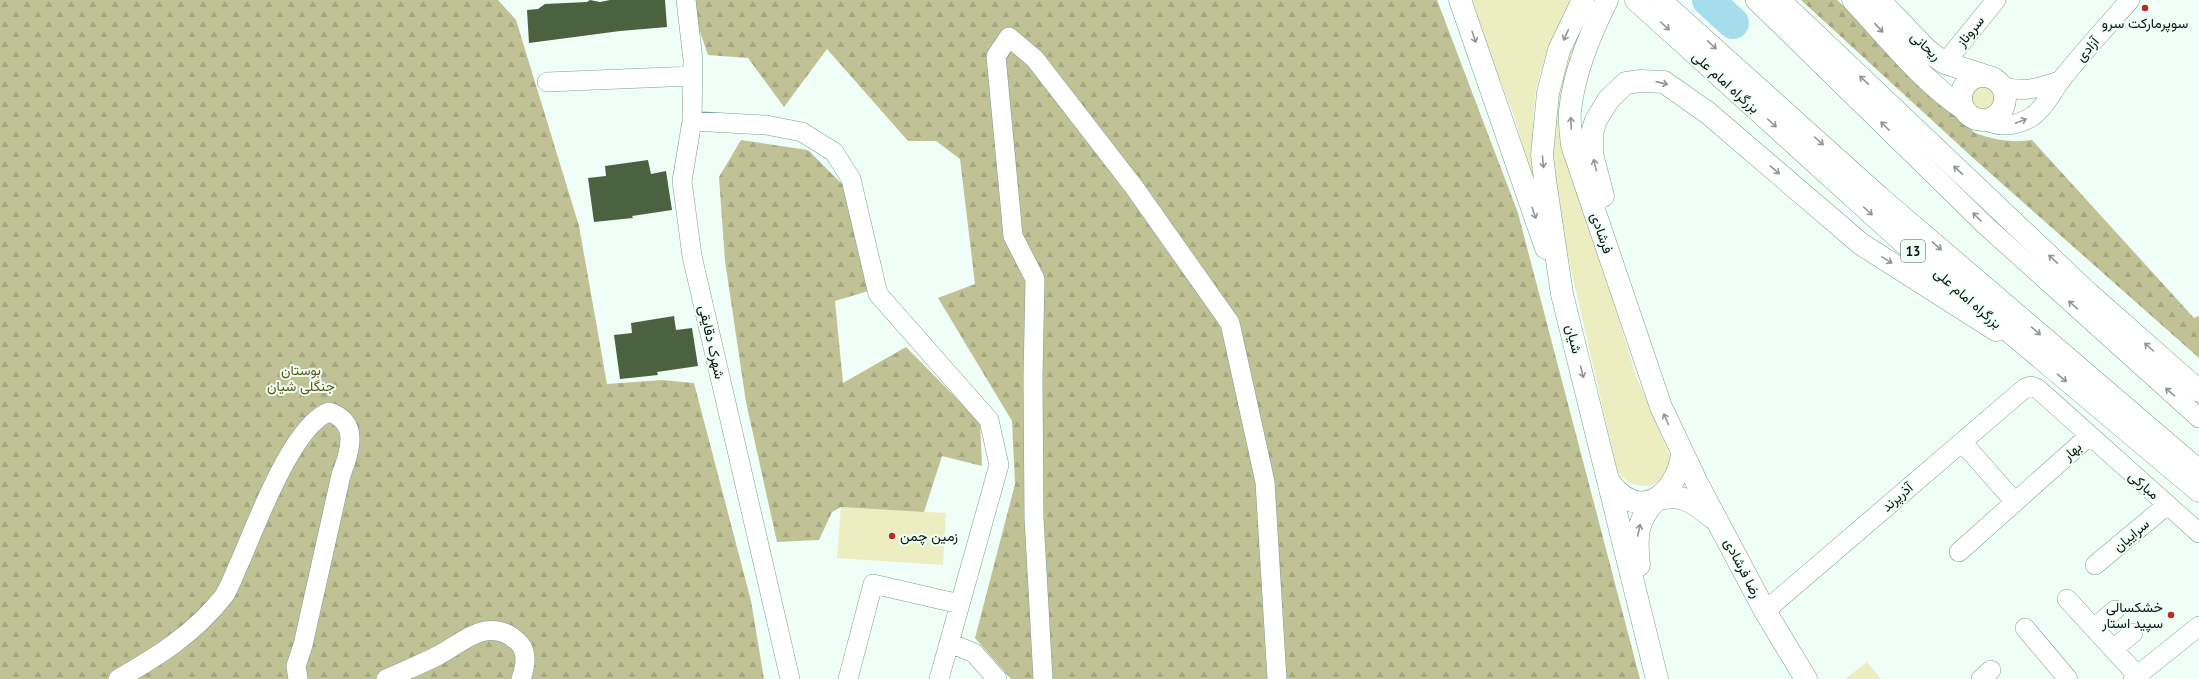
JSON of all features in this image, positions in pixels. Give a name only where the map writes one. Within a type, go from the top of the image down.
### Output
[{"type":"main road","points":[[1460,0],[1562,294]]},
{"type":"main road","name":"شیان","points":[[1583,0],[1554,66],[1544,122],[1542,155],[1544,180],[1562,294],[1610,483],[1657,679]]},
{"type":"main road","name":"بزرگراه امام علی","points":[[1636,0],[1903,242],[2036,356],[2199,491]]},
{"type":"main road","points":[[1779,0],[2084,288],[2199,391]]},
{"type":"main road","points":[[1853,0],[1944,96],[1964,109],[1972,117],[1984,120],[1996,116],[2004,105],[2005,92],[2002,86],[1994,78],[1983,75],[1968,80],[1964,87],[1961,102],[1964,109]]},
{"type":"main road","name":"ریحانی","points":[[1879,0],[1928,51],[1945,62],[1983,75]]},
{"type":"main road","name":"فرشادی","points":[[1605,4],[1589,38],[1575,80],[1570,112],[1572,145],[1661,407],[1682,455]]},
{"type":"main road","points":[[1625,298],[1616,242],[1592,154],[1592,133],[1596,120],[1609,99],[1626,83],[1641,81],[1664,82],[1708,112],[1861,244],[2036,356]]},
{"type":"main road","points":[[1657,679],[1637,543],[1638,529],[1642,517],[1676,478],[1682,455]]},
{"type":"main road","name":"رضا فرشادی","points":[[1682,455],[1720,523],[1765,611],[1806,679]]},
{"type":"main road","points":[[1610,483],[1618,494],[1626,499],[1641,502],[1675,496],[1684,498],[1720,523]]},
{"type":"street","name":"شهرک دقایقی","points":[[686,0],[693,53],[693,76],[692,121],[682,181],[692,256],[790,679]]},
{"type":"street","points":[[1662,0],[1891,206],[2199,469]]},
{"type":"street","points":[[1755,0],[1986,226],[2199,418]]},
{"type":"street","name":"سروناز","points":[[1945,62],[1996,0]]},
{"type":"street","name":"آزادی","points":[[1984,120],[1990,124],[2007,126],[2020,123],[2033,115],[2048,100],[2060,81],[2130,0]]},
{"type":"street","points":[[1043,679],[1034,518],[1032,377],[1035,279],[1013,236],[996,56],[1009,37],[1035,59],[1134,187],[1230,323],[1266,482],[1277,679]]},
{"type":"street","points":[[547,82],[693,76]]},
{"type":"street","points":[[2002,86],[2015,90],[2028,90],[2060,81]]},
{"type":"street","points":[[692,121],[766,125],[802,132],[834,152],[851,179],[878,294],[989,420],[999,466],[939,679]]},
{"type":"street","name":"بهار","points":[[1959,552],[2089,436],[2038,389],[2031,386]]},
{"type":"street","name":"آذرپرند","points":[[1765,611],[2025,388],[2031,386]]},
{"type":"street","points":[[118,679],[161,654],[207,615],[224,596],[280,471],[302,435],[322,415],[329,412],[342,419],[350,433],[351,442],[341,475],[303,645],[296,666],[298,679]]},
{"type":"street","name":"مبارکی","points":[[2089,436],[2199,534]]},
{"type":"street","points":[[1962,442],[2015,502]]},
{"type":"street","name":"سراییان","points":[[2095,565],[2167,505]]},
{"type":"street","points":[[848,679],[873,584],[960,604]]},
{"type":"street","points":[[2068,599],[2113,649],[2135,677],[2199,626]]},
{"type":"street","points":[[2094,628],[2115,610]]},
{"type":"street","points":[[2025,628],[2068,679]]},
{"type":"street","points":[[386,679],[439,655],[485,631],[497,631],[507,633],[523,648],[525,661],[521,679]]},
{"type":"street","points":[[2113,649],[2133,633]]},
{"type":"street","points":[[950,642],[974,654],[998,679]]},
{"type":"green space","name":"بوستان جنگلی شیان","points":[[0,0],[498,0],[516,20],[579,226],[607,384],[662,380],[694,383],[751,601],[764,679],[0,679]]},
{"type":"green space","points":[[689,0],[1437,0],[1518,213],[1640,679],[1011,679],[975,638],[1015,484],[1012,421],[938,298],[975,284],[960,159],[936,141],[908,141],[827,49],[784,107],[748,58],[708,55]]},
{"type":"green space","points":[[1469,0],[1572,0],[1559,25],[1543,65],[1534,107],[1536,159],[1543,211],[1514,116]]},
{"type":"green space","points":[[1801,0],[1837,0],[1975,133],[2003,140],[2032,140],[2194,318],[2199,316],[2199,358],[1972,157]]},
{"type":"green space","points":[[1592,14],[1567,84],[1596,244],[1636,376],[1670,456],[1669,467],[1665,476],[1658,482],[1650,485],[1641,486],[1632,483],[1624,478],[1617,470],[1565,243],[1552,176],[1552,129],[1565,63],[1580,22]]},
{"type":"green space","points":[[1982,84],[1991,88],[1995,97],[1991,106],[1982,110],[1973,106],[1969,97],[1973,88]]},
{"type":"green space","points":[[741,140],[808,150],[864,206],[885,286],[835,301],[843,383],[906,347],[980,422],[982,466],[942,456],[924,512],[841,507],[832,512],[819,540],[777,542],[746,402],[725,261],[719,177]]},
{"type":"green space","name":"زمین چمن","points":[[841,507],[946,513],[943,565],[837,558]]},
{"type":"green space","points":[[1867,662],[1881,679],[1845,679]]},
{"type":"building","points":[[590,0],[600,2],[610,0],[665,0],[667,27],[620,31],[529,43],[527,10],[538,9],[545,4],[587,2]]},
{"type":"building","points":[[648,160],[651,174],[666,171],[672,210],[632,216],[633,218],[594,222],[588,178],[606,176],[605,166]]},
{"type":"building","points":[[674,316],[676,330],[692,328],[698,366],[657,372],[658,375],[620,379],[614,335],[632,333],[631,323]]},
{"type":"waterway","points":[[1708,0],[1733,23]]},
{"type":"place","name":"سوپرمارکت سرو","points":[[2145,8]]},
{"type":"place","name":"زمین چمن","points":[[892,536]]},
{"type":"place","name":"خشکسالی سپید استار","points":[[2171,615]]}]
